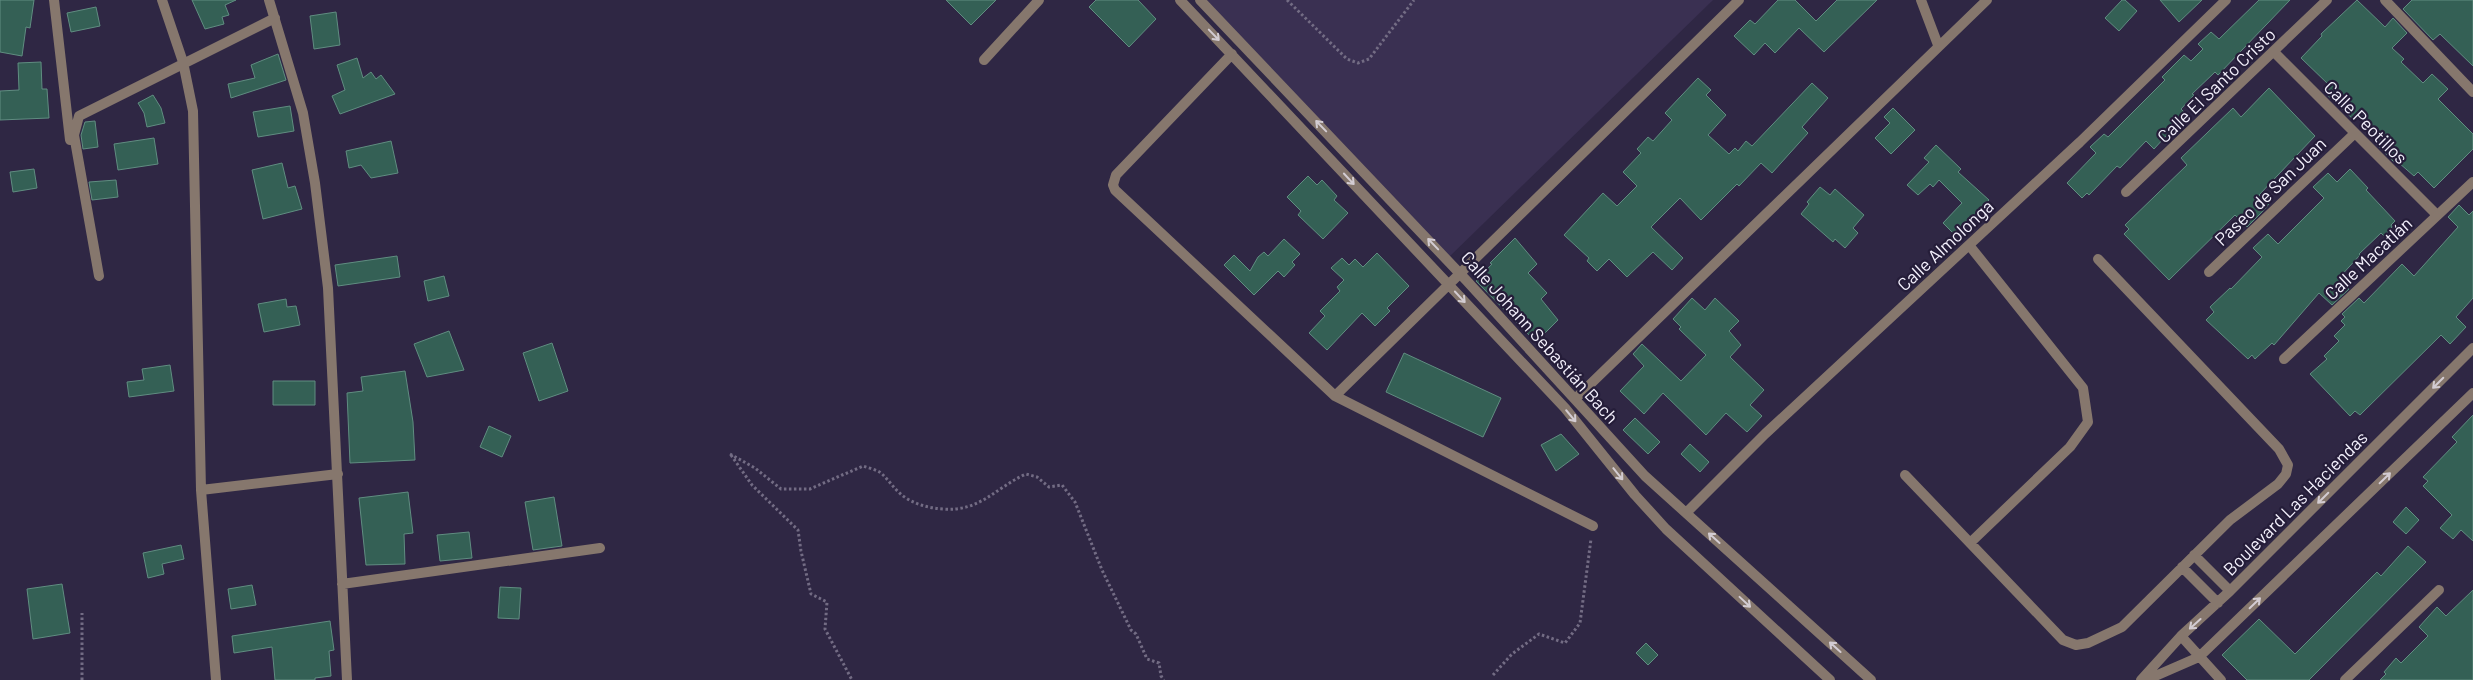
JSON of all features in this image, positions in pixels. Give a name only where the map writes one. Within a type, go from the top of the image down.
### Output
[{"type":"street","points":[[54,0],[73,166]]},
{"type":"street","points":[[162,0],[183,62],[193,111],[200,490],[216,680]]},
{"type":"street","points":[[269,0],[303,113],[315,183],[328,288],[347,680]]},
{"type":"street","points":[[984,60],[1039,0]]},
{"type":"street","name":"Calle Johann Sebastián Bach","points":[[1180,0],[1564,408],[1635,495],[1666,529],[1830,680]]},
{"type":"street","name":"Calle Johann Sebastián Bach","points":[[1200,0],[1460,272],[1645,476],[1871,680]]},
{"type":"street","points":[[1336,396],[1460,272],[1739,0]]},
{"type":"street","points":[[1921,0],[1938,45]]},
{"type":"street","points":[[1575,399],[1938,45],[1987,0]]},
{"type":"street","name":"Calle Almolonga","points":[[1686,513],[1772,428],[2080,142],[2226,0]]},
{"type":"street","name":"Calle El Santo Cristo","points":[[2126,192],[2327,0]]},
{"type":"street","points":[[2385,0],[2473,92]]},
{"type":"street","points":[[99,276],[74,135],[79,116],[183,62],[275,18]]},
{"type":"street","name":"Calle Peotillos","points":[[2274,52],[2437,215]]},
{"type":"street","points":[[1232,54],[1116,175],[1113,185],[1120,196],[1336,396],[1593,526]]},
{"type":"street","name":"Paseo de San Juan","points":[[2209,272],[2354,134]]},
{"type":"street","name":"Calle Macatlán","points":[[2284,359],[2473,182]]},
{"type":"street","points":[[1969,245],[2084,388],[2088,422],[2070,448],[1970,543]]},
{"type":"street","points":[[1905,475],[2063,640],[2076,645],[2088,643],[2122,627],[2230,520],[2278,484],[2286,474],[2288,465],[2286,458],[2098,259]]},
{"type":"street","name":"Boulevard Las Haciendas","points":[[2141,680],[2182,636],[2218,603],[2473,348]]},
{"type":"street","points":[[2146,680],[2199,657],[2473,393]]},
{"type":"street","points":[[200,490],[338,474]]},
{"type":"street","points":[[342,584],[600,548]]},
{"type":"street","points":[[2194,554],[2230,590]]},
{"type":"street","points":[[2182,567],[2218,603]]},
{"type":"street","points":[[2345,680],[2439,590]]},
{"type":"street","points":[[2182,636],[2221,680]]},
{"type":"path","points":[[1287,0],[1347,59],[1358,63],[1370,59],[1414,0]]},
{"type":"path","points":[[852,680],[825,629],[827,602],[811,594],[798,530],[752,486],[730,454],[755,468],[781,489],[810,489],[863,466],[880,472],[904,497],[919,505],[957,510],[974,506],[1013,480],[1026,474],[1037,477],[1049,487],[1062,485],[1075,502],[1102,570],[1131,630],[1136,634],[1147,659],[1159,663],[1161,676],[1164,680]]},
{"type":"path","points":[[1493,675],[1512,654],[1539,634],[1565,644],[1580,623],[1593,526]]},
{"type":"path","points":[[82,613],[82,680]]},
{"type":"shaded area","points":[[1200,0],[1713,0],[1447,259]]},
{"type":"building","points":[[0,0],[34,0],[30,28],[26,27],[22,56],[0,52]]},
{"type":"building","points":[[192,0],[236,0],[225,5],[229,15],[222,17],[224,24],[205,29]]},
{"type":"building","points":[[946,0],[996,0],[971,25]]},
{"type":"building","points":[[1096,0],[1138,0],[1156,19],[1129,47],[1089,7]]},
{"type":"building","points":[[1778,0],[1795,0],[1816,21],[1837,0],[1877,0],[1824,52],[1799,28],[1775,53],[1765,43],[1754,55],[1734,36],[1750,20],[1755,24]]},
{"type":"building","points":[[2122,0],[2125,0],[2137,11],[2119,31],[2105,18]]},
{"type":"building","points":[[2160,0],[2202,0],[2179,22]]},
{"type":"building","points":[[2259,0],[2290,0],[2218,75],[2215,72],[2192,94],[2194,95],[2181,109],[2186,114],[2154,149],[2146,141],[2120,168],[2117,166],[2089,195],[2087,193],[2082,198],[2067,183],[2096,153],[2090,147],[2104,134],[2108,137],[2165,80],[2162,77],[2184,55],[2191,61],[2203,49],[2198,44],[2211,32],[2219,39]]},
{"type":"building","points":[[2357,0],[2385,27],[2393,18],[2407,33],[2392,48],[2404,59],[2401,62],[2423,83],[2432,74],[2448,89],[2438,99],[2473,134],[2473,149],[2434,188],[2418,172],[2414,176],[2399,163],[2397,165],[2375,143],[2380,137],[2357,116],[2354,120],[2323,91],[2329,85],[2301,58],[2322,36],[2321,34]]},
{"type":"building","points":[[2412,0],[2473,0],[2473,66],[2440,34],[2433,40],[2403,9]]},
{"type":"building","points":[[96,7],[100,26],[71,32],[67,13]]},
{"type":"building","points":[[336,12],[340,45],[314,49],[310,16]]},
{"type":"building","points":[[278,54],[286,80],[231,98],[228,84],[255,78],[251,65]]},
{"type":"building","points":[[357,58],[363,78],[371,72],[376,79],[381,75],[395,94],[340,114],[332,96],[345,90],[337,65]]},
{"type":"building","points":[[41,62],[42,89],[47,89],[49,118],[0,120],[0,91],[19,90],[18,63]]},
{"type":"building","points":[[1698,78],[1711,90],[1706,95],[1726,115],[1708,135],[1729,154],[1735,148],[1738,151],[1746,141],[1752,146],[1812,83],[1828,98],[1802,127],[1808,133],[1772,173],[1761,163],[1739,186],[1737,184],[1701,220],[1680,198],[1651,227],[1683,258],[1672,270],[1653,252],[1627,277],[1609,259],[1597,271],[1587,261],[1589,258],[1564,235],[1603,193],[1617,206],[1637,186],[1623,172],[1641,153],[1637,149],[1648,137],[1653,141],[1672,120],[1665,113]]},
{"type":"building","points":[[2269,88],[2315,136],[2259,195],[2269,204],[2247,227],[2235,215],[2169,280],[2124,234],[2129,229],[2125,225],[2187,165],[2181,158],[2233,108],[2241,117]]},
{"type":"building","points":[[153,95],[161,108],[165,123],[147,127],[144,113],[138,103]]},
{"type":"building","points":[[290,106],[294,131],[258,137],[253,112]]},
{"type":"building","points":[[1893,108],[1915,130],[1891,154],[1875,138],[1890,123],[1884,117]]},
{"type":"building","points":[[95,121],[98,147],[83,149],[81,135],[85,122]]},
{"type":"building","points":[[154,138],[158,164],[118,170],[114,144]]},
{"type":"building","points":[[391,141],[398,173],[371,178],[361,165],[349,168],[346,151]]},
{"type":"building","points":[[1936,145],[1961,169],[1958,172],[1989,200],[1955,235],[1943,223],[1962,203],[1939,180],[1933,187],[1930,184],[1918,195],[1907,185],[1929,162],[1924,158]]},
{"type":"building","points":[[282,163],[288,188],[295,186],[302,209],[263,219],[252,170]]},
{"type":"building","points":[[34,169],[37,188],[13,192],[10,172]]},
{"type":"building","points":[[2350,169],[2368,188],[2366,190],[2395,221],[2391,225],[2392,227],[2384,236],[2381,233],[2359,254],[2338,279],[2349,289],[2332,305],[2319,293],[2274,345],[2272,343],[2255,359],[2252,355],[2248,359],[2206,320],[2214,312],[2210,307],[2231,289],[2262,257],[2253,248],[2268,234],[2278,244],[2324,198],[2313,187],[2328,173],[2337,182]]},
{"type":"building","points":[[1308,176],[1317,185],[1322,180],[1337,196],[1334,200],[1348,213],[1323,239],[1298,215],[1301,211],[1287,197]]},
{"type":"building","points":[[116,180],[118,197],[92,200],[89,182]]},
{"type":"building","points":[[1820,187],[1830,195],[1835,189],[1864,215],[1853,228],[1858,233],[1845,248],[1835,239],[1833,242],[1801,214],[1809,204],[1807,202]]},
{"type":"building","points":[[2459,205],[2469,215],[2473,211],[2473,298],[2456,317],[2466,327],[2450,344],[2441,335],[2360,415],[2355,411],[2350,416],[2310,374],[2327,359],[2324,356],[2339,341],[2334,336],[2345,325],[2341,321],[2345,317],[2342,314],[2359,298],[2364,303],[2402,264],[2414,276],[2458,227],[2448,217]]},
{"type":"building","points":[[1515,238],[1537,264],[1528,273],[1547,293],[1541,299],[1558,320],[1536,342],[1476,281],[1492,264],[1490,263]]},
{"type":"building","points":[[1284,239],[1300,254],[1292,262],[1295,265],[1284,277],[1278,271],[1254,295],[1224,265],[1234,255],[1250,271],[1258,257],[1264,252],[1268,256]]},
{"type":"building","points":[[1377,253],[1409,286],[1387,308],[1390,311],[1375,326],[1362,313],[1327,350],[1309,333],[1325,316],[1320,311],[1340,291],[1337,287],[1344,280],[1331,268],[1342,258],[1349,265],[1355,259],[1363,267]]},
{"type":"building","points":[[397,256],[400,277],[338,286],[335,265]]},
{"type":"building","points":[[444,276],[449,296],[428,301],[424,281]]},
{"type":"building","points":[[1692,298],[1705,310],[1715,298],[1739,321],[1729,331],[1741,345],[1730,357],[1764,390],[1750,405],[1762,416],[1747,432],[1726,413],[1706,435],[1663,393],[1644,414],[1620,391],[1644,366],[1633,354],[1642,344],[1681,381],[1706,355],[1679,329],[1681,327],[1673,319]]},
{"type":"building","points":[[286,299],[287,307],[296,306],[300,325],[264,332],[258,304]]},
{"type":"building","points":[[449,331],[464,370],[427,377],[414,344]]},
{"type":"building","points":[[552,343],[568,391],[539,401],[523,353]]},
{"type":"building","points":[[1404,353],[1501,398],[1483,437],[1386,392]]},
{"type":"building","points":[[170,365],[174,391],[129,397],[127,382],[144,380],[142,369]]},
{"type":"building","points":[[405,371],[413,422],[415,460],[350,463],[347,393],[363,391],[361,377]]},
{"type":"building","points":[[273,381],[315,381],[315,405],[273,405]]},
{"type":"building","points":[[2473,415],[2473,541],[2461,530],[2453,539],[2440,528],[2452,515],[2423,486],[2428,481],[2423,477],[2457,442],[2452,437]]},
{"type":"building","points":[[1635,418],[1660,442],[1648,454],[1623,430]]},
{"type":"building","points":[[489,426],[511,436],[502,457],[480,447]]},
{"type":"building","points":[[1561,434],[1579,454],[1556,471],[1541,445]]},
{"type":"building","points":[[1690,444],[1709,462],[1700,472],[1681,454]]},
{"type":"building","points":[[408,492],[413,533],[404,534],[405,564],[366,565],[359,498]]},
{"type":"building","points":[[554,497],[562,546],[533,550],[525,502]]},
{"type":"building","points":[[2406,507],[2419,520],[2406,534],[2393,522]]},
{"type":"building","points":[[469,532],[472,558],[440,561],[437,535]]},
{"type":"building","points":[[181,545],[184,559],[162,564],[164,574],[148,578],[143,553]]},
{"type":"building","points":[[2408,546],[2426,562],[2309,680],[2247,680],[2222,655],[2259,619],[2295,654],[2377,572],[2381,576]]},
{"type":"building","points":[[62,584],[70,633],[33,639],[27,589]]},
{"type":"building","points":[[252,585],[256,605],[231,609],[228,589]]},
{"type":"building","points":[[500,587],[521,588],[519,619],[498,618]]},
{"type":"building","points":[[2473,590],[2473,680],[2380,680],[2396,658],[2401,663],[2428,636],[2419,627],[2437,607],[2446,616]]},
{"type":"building","points":[[330,621],[334,650],[329,651],[331,676],[315,678],[315,680],[275,680],[272,647],[234,653],[232,636]]},
{"type":"building","points":[[1646,643],[1658,655],[1648,665],[1636,653]]}]
